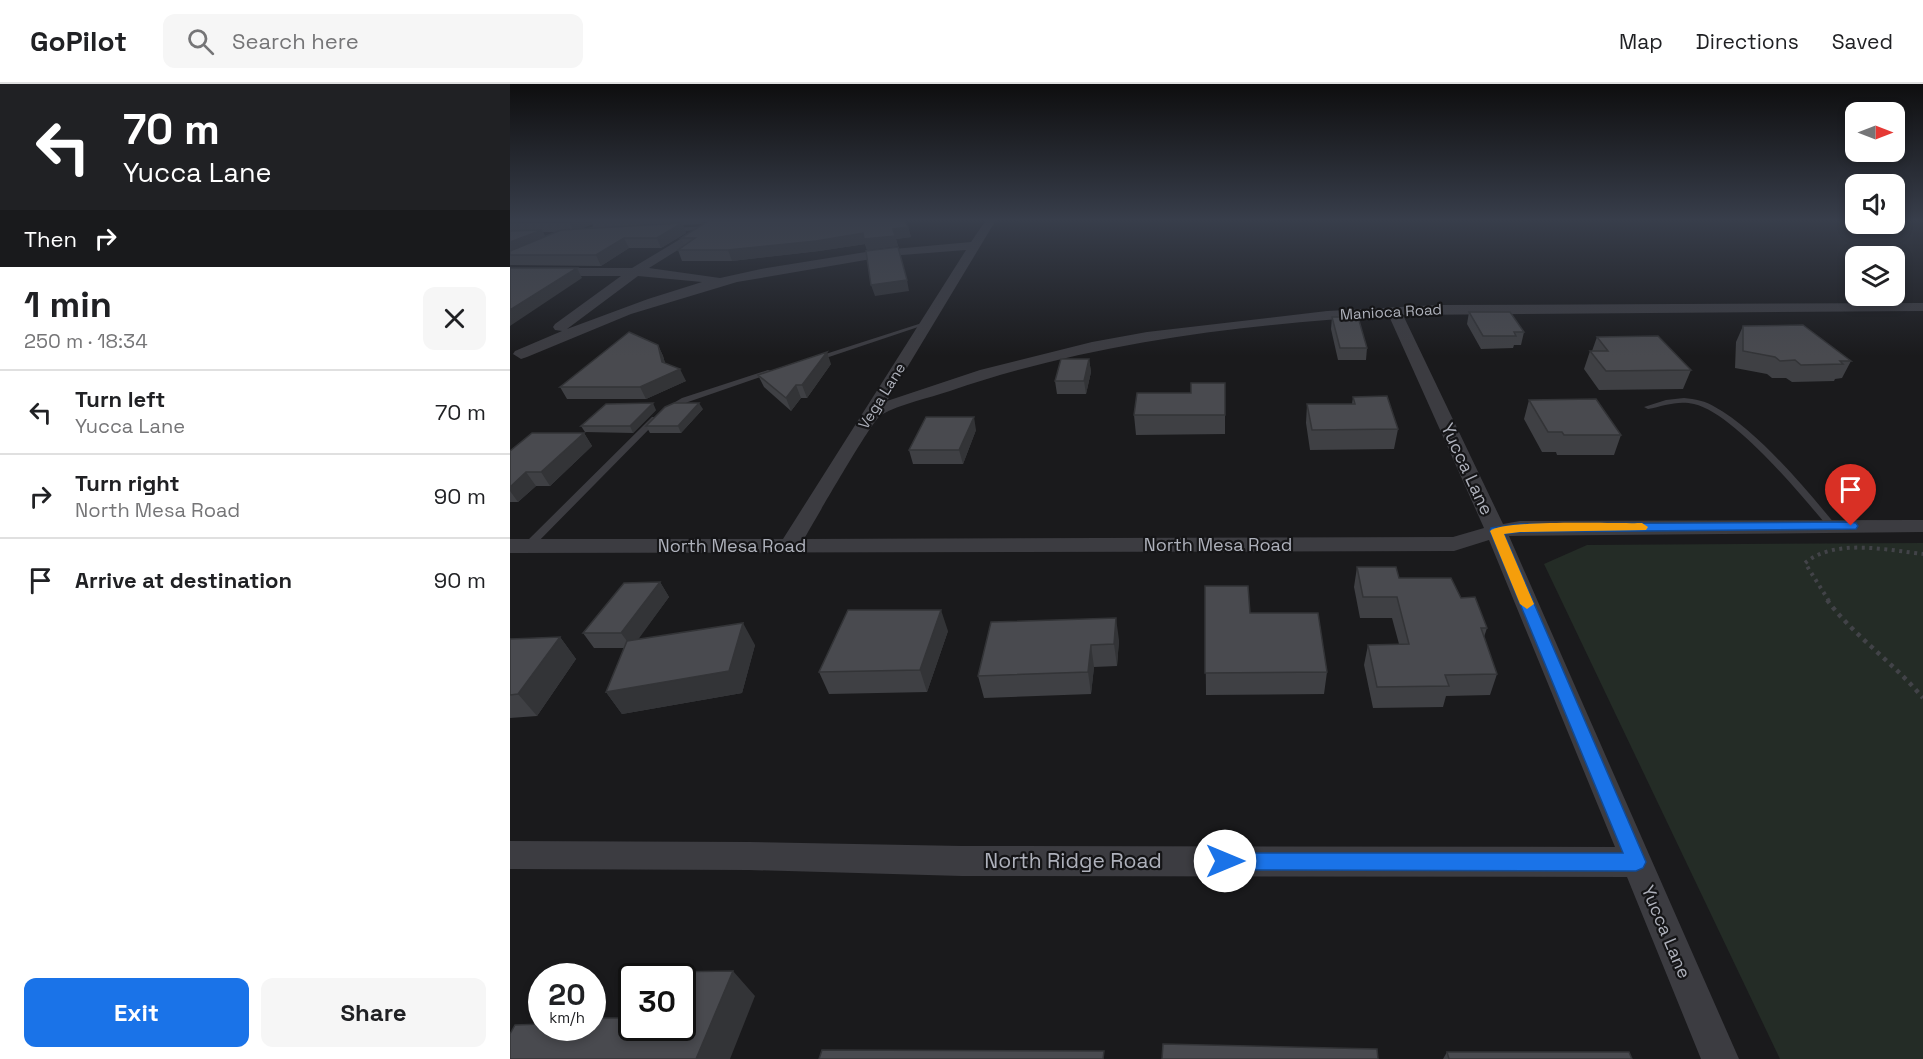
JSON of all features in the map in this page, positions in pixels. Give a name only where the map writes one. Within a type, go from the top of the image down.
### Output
[{"type":"street","points":[[515,358],[644,266]]},
{"type":"street","points":[[515,358],[580,328],[631,309],[724,281],[801,266]]},
{"type":"street","name":"Vega Lane","points":[[789,546],[962,266]]},
{"type":"street","points":[[510,272],[634,272],[724,281]]},
{"type":"street","name":"Manioca Road","points":[[872,412],[986,373],[1092,347],[1235,326],[1394,310],[1923,307]]},
{"type":"street","name":"Yucca Lane","points":[[1394,310],[1496,531],[1720,1059]]},
{"type":"street","name":"North Mesa Road","points":[[519,546],[1454,544],[1496,531],[1520,528],[1923,526]]},
{"type":"street","name":"North Ridge Road","points":[[510,855],[749,856],[962,861],[1636,862]]},
{"type":"lane","points":[[806,361],[927,323]]},
{"type":"lane","points":[[519,546],[664,410],[685,400],[784,368]]},
{"type":"lane","points":[[1648,407],[1678,399],[1700,402],[1718,411],[1793,480],[1832,526]]},
{"type":"path","points":[[1923,554],[1840,549],[1821,551],[1810,556],[1805,562],[1828,602],[1845,621],[1893,664],[1923,698]]},
{"type":"shaded area","points":[[1923,543],[1923,1059],[1780,1059],[1544,564],[1587,545]]},
{"type":"building","points":[[868,266],[903,266],[907,280],[871,285]]},
{"type":"building","points":[[510,268],[577,268],[510,310]]},
{"type":"building","points":[[1469,312],[1510,312],[1524,332],[1514,332],[1516,336],[1483,336]]},
{"type":"building","points":[[1332,317],[1358,317],[1367,348],[1340,348]]},
{"type":"building","points":[[1803,325],[1851,361],[1840,361],[1843,364],[1801,365],[1795,360],[1780,361],[1775,357],[1743,351],[1743,326]]},
{"type":"building","points":[[629,332],[658,345],[662,362],[680,369],[640,387],[560,387]]},
{"type":"building","points":[[1658,336],[1691,370],[1606,371],[1590,351],[1608,351],[1597,337]]},
{"type":"building","points":[[827,352],[802,385],[796,385],[786,398],[758,375]]},
{"type":"building","points":[[1061,359],[1089,359],[1084,381],[1055,381]]},
{"type":"building","points":[[1191,383],[1225,383],[1225,415],[1134,415],[1137,393],[1191,393]]},
{"type":"building","points":[[1387,396],[1398,429],[1312,430],[1307,404],[1355,404],[1353,397]]},
{"type":"building","points":[[1596,399],[1621,435],[1564,435],[1562,432],[1548,432],[1529,400]]},
{"type":"building","points":[[653,403],[630,426],[581,426],[606,404]]},
{"type":"building","points":[[674,403],[699,403],[678,426],[646,426],[665,407]]},
{"type":"building","points":[[926,417],[974,417],[959,450],[909,450]]},
{"type":"building","points":[[532,433],[584,433],[541,472],[526,472],[510,487],[510,451]]},
{"type":"building","points":[[1357,567],[1396,567],[1399,578],[1451,578],[1461,598],[1475,597],[1487,628],[1481,628],[1497,674],[1445,675],[1449,686],[1377,687],[1368,645],[1409,644],[1397,597],[1363,597]]},
{"type":"building","points":[[660,582],[621,633],[583,633],[624,583]]},
{"type":"building","points":[[1205,586],[1248,586],[1250,613],[1318,613],[1327,672],[1205,673]]},
{"type":"building","points":[[848,610],[941,610],[920,670],[819,672]]},
{"type":"building","points":[[1116,618],[1114,644],[1091,645],[1088,672],[978,676],[991,622]]},
{"type":"building","points":[[743,623],[729,671],[606,692],[627,641]]},
{"type":"building","points":[[560,637],[518,694],[510,695],[510,639]]},
{"type":"building","points":[[733,971],[696,1059],[510,1059],[510,1034],[515,1025],[528,1025],[528,1041],[606,1041],[606,1018],[618,1018],[618,1041],[696,1041],[696,972]]},
{"type":"building","points":[[1163,1044],[1377,1049],[1378,1059],[1162,1059]]},
{"type":"building","points":[[822,1050],[1104,1051],[1103,1059],[819,1059]]},
{"type":"building","points":[[1447,1052],[1629,1052],[1632,1059],[1449,1059]]},
{"type":"slow traffic","points":[[1527,604],[1496,531],[1520,528],[1642,527]]},
{"type":"route","points":[[1225,861],[1636,862],[1496,531],[1520,528],[1851,526]]}]
